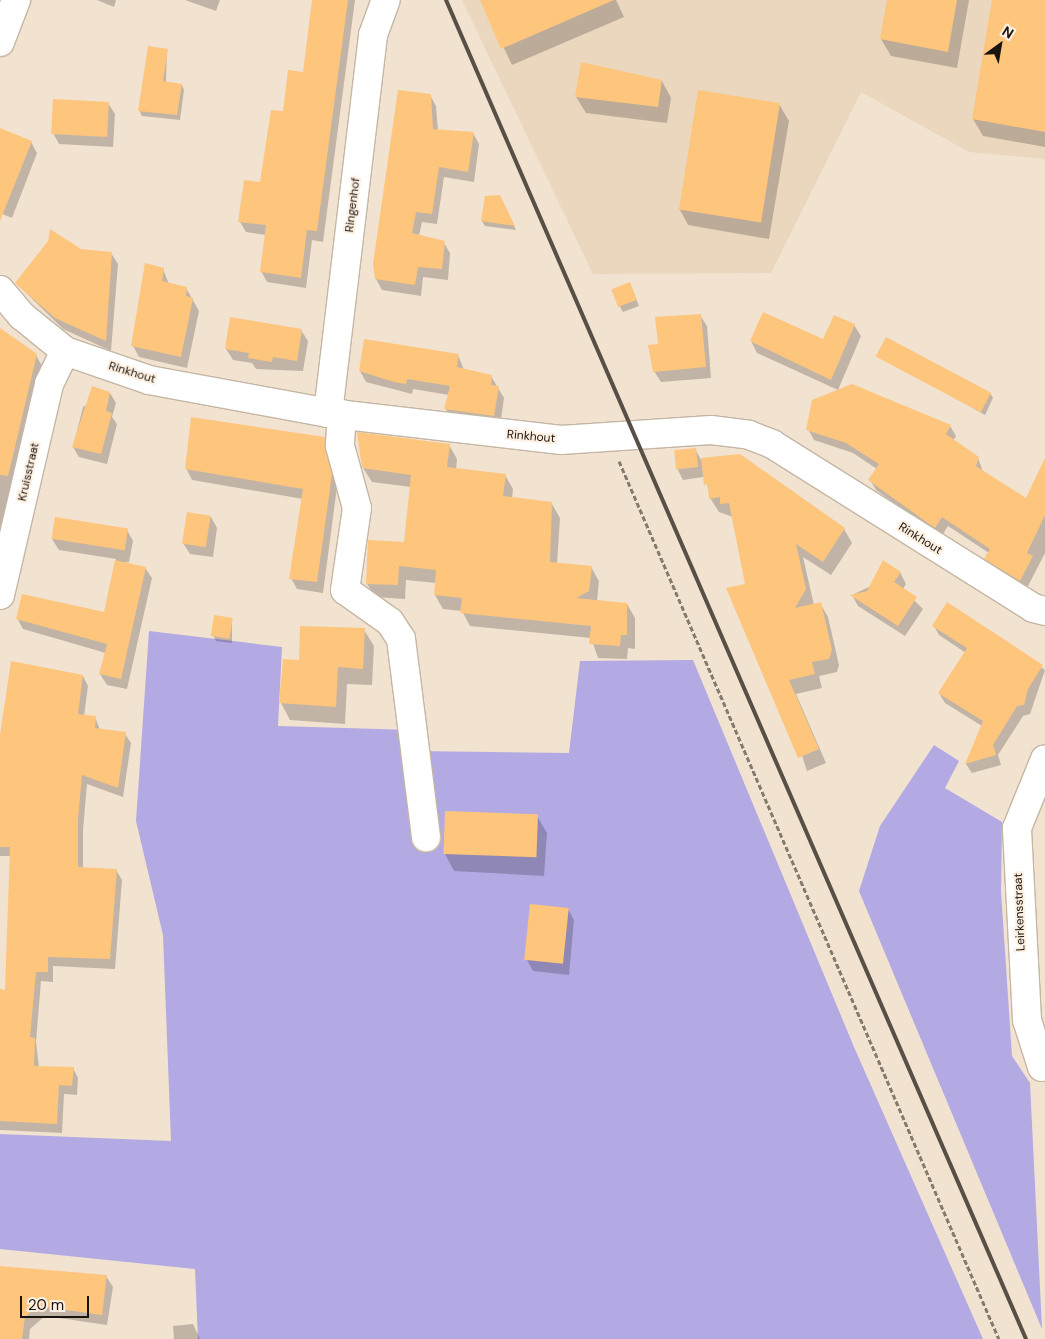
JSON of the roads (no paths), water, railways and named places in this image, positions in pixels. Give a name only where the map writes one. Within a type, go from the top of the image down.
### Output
[{"type":"street","points":[[0,42],[16,0]]},
{"type":"street","name":"Ringenhof","points":[[386,0],[373,35],[335,413],[340,446],[357,508],[345,590],[390,622],[401,639],[426,837]]},
{"type":"street","name":"Rinkhout","points":[[0,290],[22,316],[66,351],[150,380],[335,413],[561,440],[609,439],[711,430],[772,444],[1017,598],[1045,611]]},
{"type":"street","name":"Kruisstraat","points":[[0,595],[49,384],[66,351]]},
{"type":"street","name":"Leirkensstraat","points":[[1042,1067],[1027,1020],[1017,828],[1045,759]]},
{"type":"railway","points":[[446,0],[1026,1339]]}]
